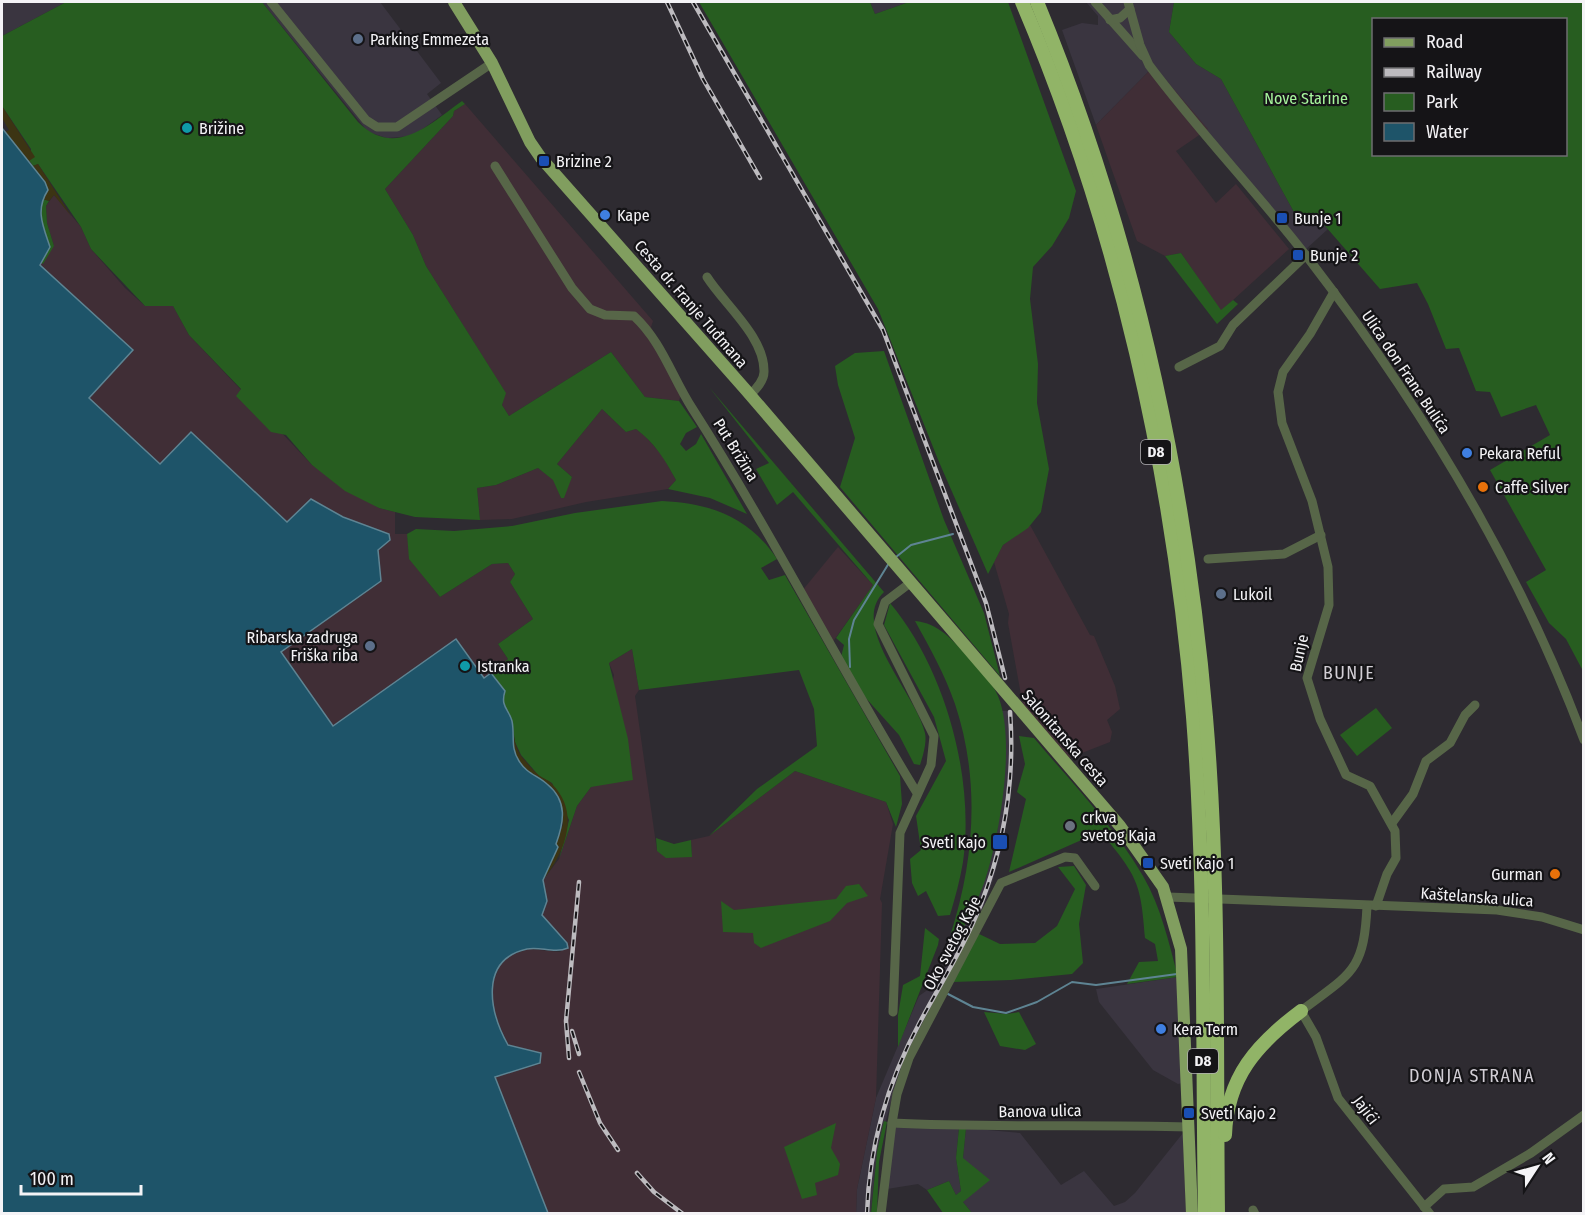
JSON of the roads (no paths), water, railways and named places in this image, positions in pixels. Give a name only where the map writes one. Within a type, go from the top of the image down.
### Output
[{"type":"highway","name":"D8","points":[[1022,2],[1043,33]]},
{"type":"highway","name":"D8","points":[[1037,2],[1043,33],[1096,162],[1130,282],[1159,399],[1176,482],[1187,555],[1206,717],[1208,884],[1218,1214]]},
{"type":"highway","name":"D8","points":[[1205,1214],[1209,910]]},
{"type":"highway","points":[[1218,1174],[1224,1165],[1226,1126],[1238,1080],[1252,1054],[1301,1011]]},
{"type":"main road","name":"Cesta dr. Franje Tuđmana","points":[[454,2],[492,63],[530,142],[541,158],[899,570]]},
{"type":"main road","name":"Salonitanska cesta","points":[[899,570],[1120,826],[1158,878],[1168,897],[1183,964],[1192,1214]]},
{"type":"street","points":[[271,2],[353,104],[377,127],[397,127],[492,63]]},
{"type":"street","name":"Ulica don Frane Bulića","points":[[1095,2],[1145,57],[1306,255],[1392,373],[1479,515],[1544,643],[1584,740]]},
{"type":"street","points":[[1110,20],[1120,18],[1129,5]]},
{"type":"street","points":[[1129,5],[1145,57]]},
{"type":"street","name":"Put Brižina","points":[[495,166],[572,288],[590,309],[605,315],[634,316],[645,326],[664,353],[682,393],[748,498],[841,667],[916,793]]},
{"type":"street","points":[[1179,367],[1220,346],[1233,325],[1306,255]]},
{"type":"street","points":[[707,277],[746,327],[760,353],[764,373],[760,384],[750,396]]},
{"type":"street","name":"Bunje","points":[[1334,292],[1310,334],[1283,372],[1278,392],[1282,423],[1292,444],[1321,535],[1328,567],[1329,605],[1307,678],[1320,719],[1346,775],[1370,786],[1392,823],[1397,842],[1396,858],[1372,906]]},
{"type":"street","points":[[1208,559],[1284,554],[1321,535]]},
{"type":"street","points":[[893,1012],[900,833],[916,793],[931,765],[934,736],[878,624],[885,602],[910,583]]},
{"type":"street","points":[[1392,823],[1413,794],[1426,761],[1450,743],[1465,715],[1475,705]]},
{"type":"street","name":"Oko svetog Kaje","points":[[881,1214],[897,1094],[917,1040],[1001,883],[1065,857],[1076,858],[1095,885]]},
{"type":"street","name":"Kaštelanska ulica","points":[[1168,897],[1525,913],[1583,929]]},
{"type":"street","points":[[1301,1011],[1341,981],[1358,962],[1372,906]]},
{"type":"street","name":"Jajići","points":[[1301,1011],[1316,1037],[1338,1098],[1427,1210]]},
{"type":"street","points":[[1427,1210],[1444,1189],[1473,1187],[1531,1153],[1584,1115]]},
{"type":"street","name":"Banova ulica","points":[[892,1123],[1014,1128],[1100,1125],[1189,1127]]},
{"type":"water","points":[[2,128],[45,182],[48,190],[41,211],[50,247],[40,265],[133,350],[89,398],[160,464],[191,432],[287,522],[311,499],[343,517],[389,534],[390,540],[378,550],[381,581],[281,652],[333,726],[456,639],[484,678],[491,673],[505,691],[504,701],[512,721],[516,756],[525,769],[554,791],[562,812],[561,828],[556,844],[558,847],[543,880],[547,901],[542,915],[567,943],[568,948],[558,950],[532,948],[511,955],[501,964],[492,989],[496,1018],[508,1045],[541,1053],[540,1063],[495,1077],[548,1213],[2,1213]]},
{"type":"waterway","points":[[896,557],[911,545],[953,534]]},
{"type":"waterway","points":[[850,667],[849,639],[854,620],[889,563]]},
{"type":"waterway","points":[[948,994],[973,1007],[1006,1013],[1037,1002],[1072,982],[1096,985],[1177,974]]},
{"type":"railway","points":[[667,2],[703,79],[760,178]]},
{"type":"railway","points":[[693,2],[883,330],[986,603],[1005,678]]},
{"type":"railway","points":[[867,1214],[876,1139],[898,1067],[975,919],[996,857],[1009,785],[1010,712]]},
{"type":"railway","points":[[569,1058],[566,1021],[579,882]]},
{"type":"railway","points":[[572,1031],[579,1054]]},
{"type":"railway","points":[[579,1072],[600,1123],[618,1150]]},
{"type":"railway","points":[[637,1173],[654,1192],[683,1214]]},
{"type":"place","name":"Parking Emmezeta","points":[[358,39]]},
{"type":"place","name":"Brižine","points":[[187,128]]},
{"type":"place","name":"Brizine 2","points":[[544,161]]},
{"type":"place","name":"Kape","points":[[605,215]]},
{"type":"place","name":"Bunje 1","points":[[1282,218]]},
{"type":"place","name":"Bunje 2","points":[[1298,255]]},
{"type":"place","name":"Pekara Reful","points":[[1467,453]]},
{"type":"place","name":"Caffe Silver","points":[[1483,487]]},
{"type":"place","name":"Lukoil","points":[[1221,594]]},
{"type":"place","name":"Ribarska zadruga Friška riba","points":[[370,646]]},
{"type":"place","name":"Istranka","points":[[465,666]]},
{"type":"place","name":"crkva svetog Kaja","points":[[1070,826]]},
{"type":"place","name":"Sveti Kajo","points":[[1000,842]]},
{"type":"place","name":"Sveti Kajo 1","points":[[1148,863]]},
{"type":"place","name":"Gurman","points":[[1555,874]]},
{"type":"place","name":"Kera Term","points":[[1161,1029]]},
{"type":"place","name":"Sveti Kajo 2","points":[[1189,1113]]},
{"type":"district","name":"BUNJE","points":[[1349,673]]},
{"type":"district","name":"DONJA STRANA","points":[[1472,1076]]},
{"type":"park label","name":"Nove Starine","points":[[1306,98]]}]
